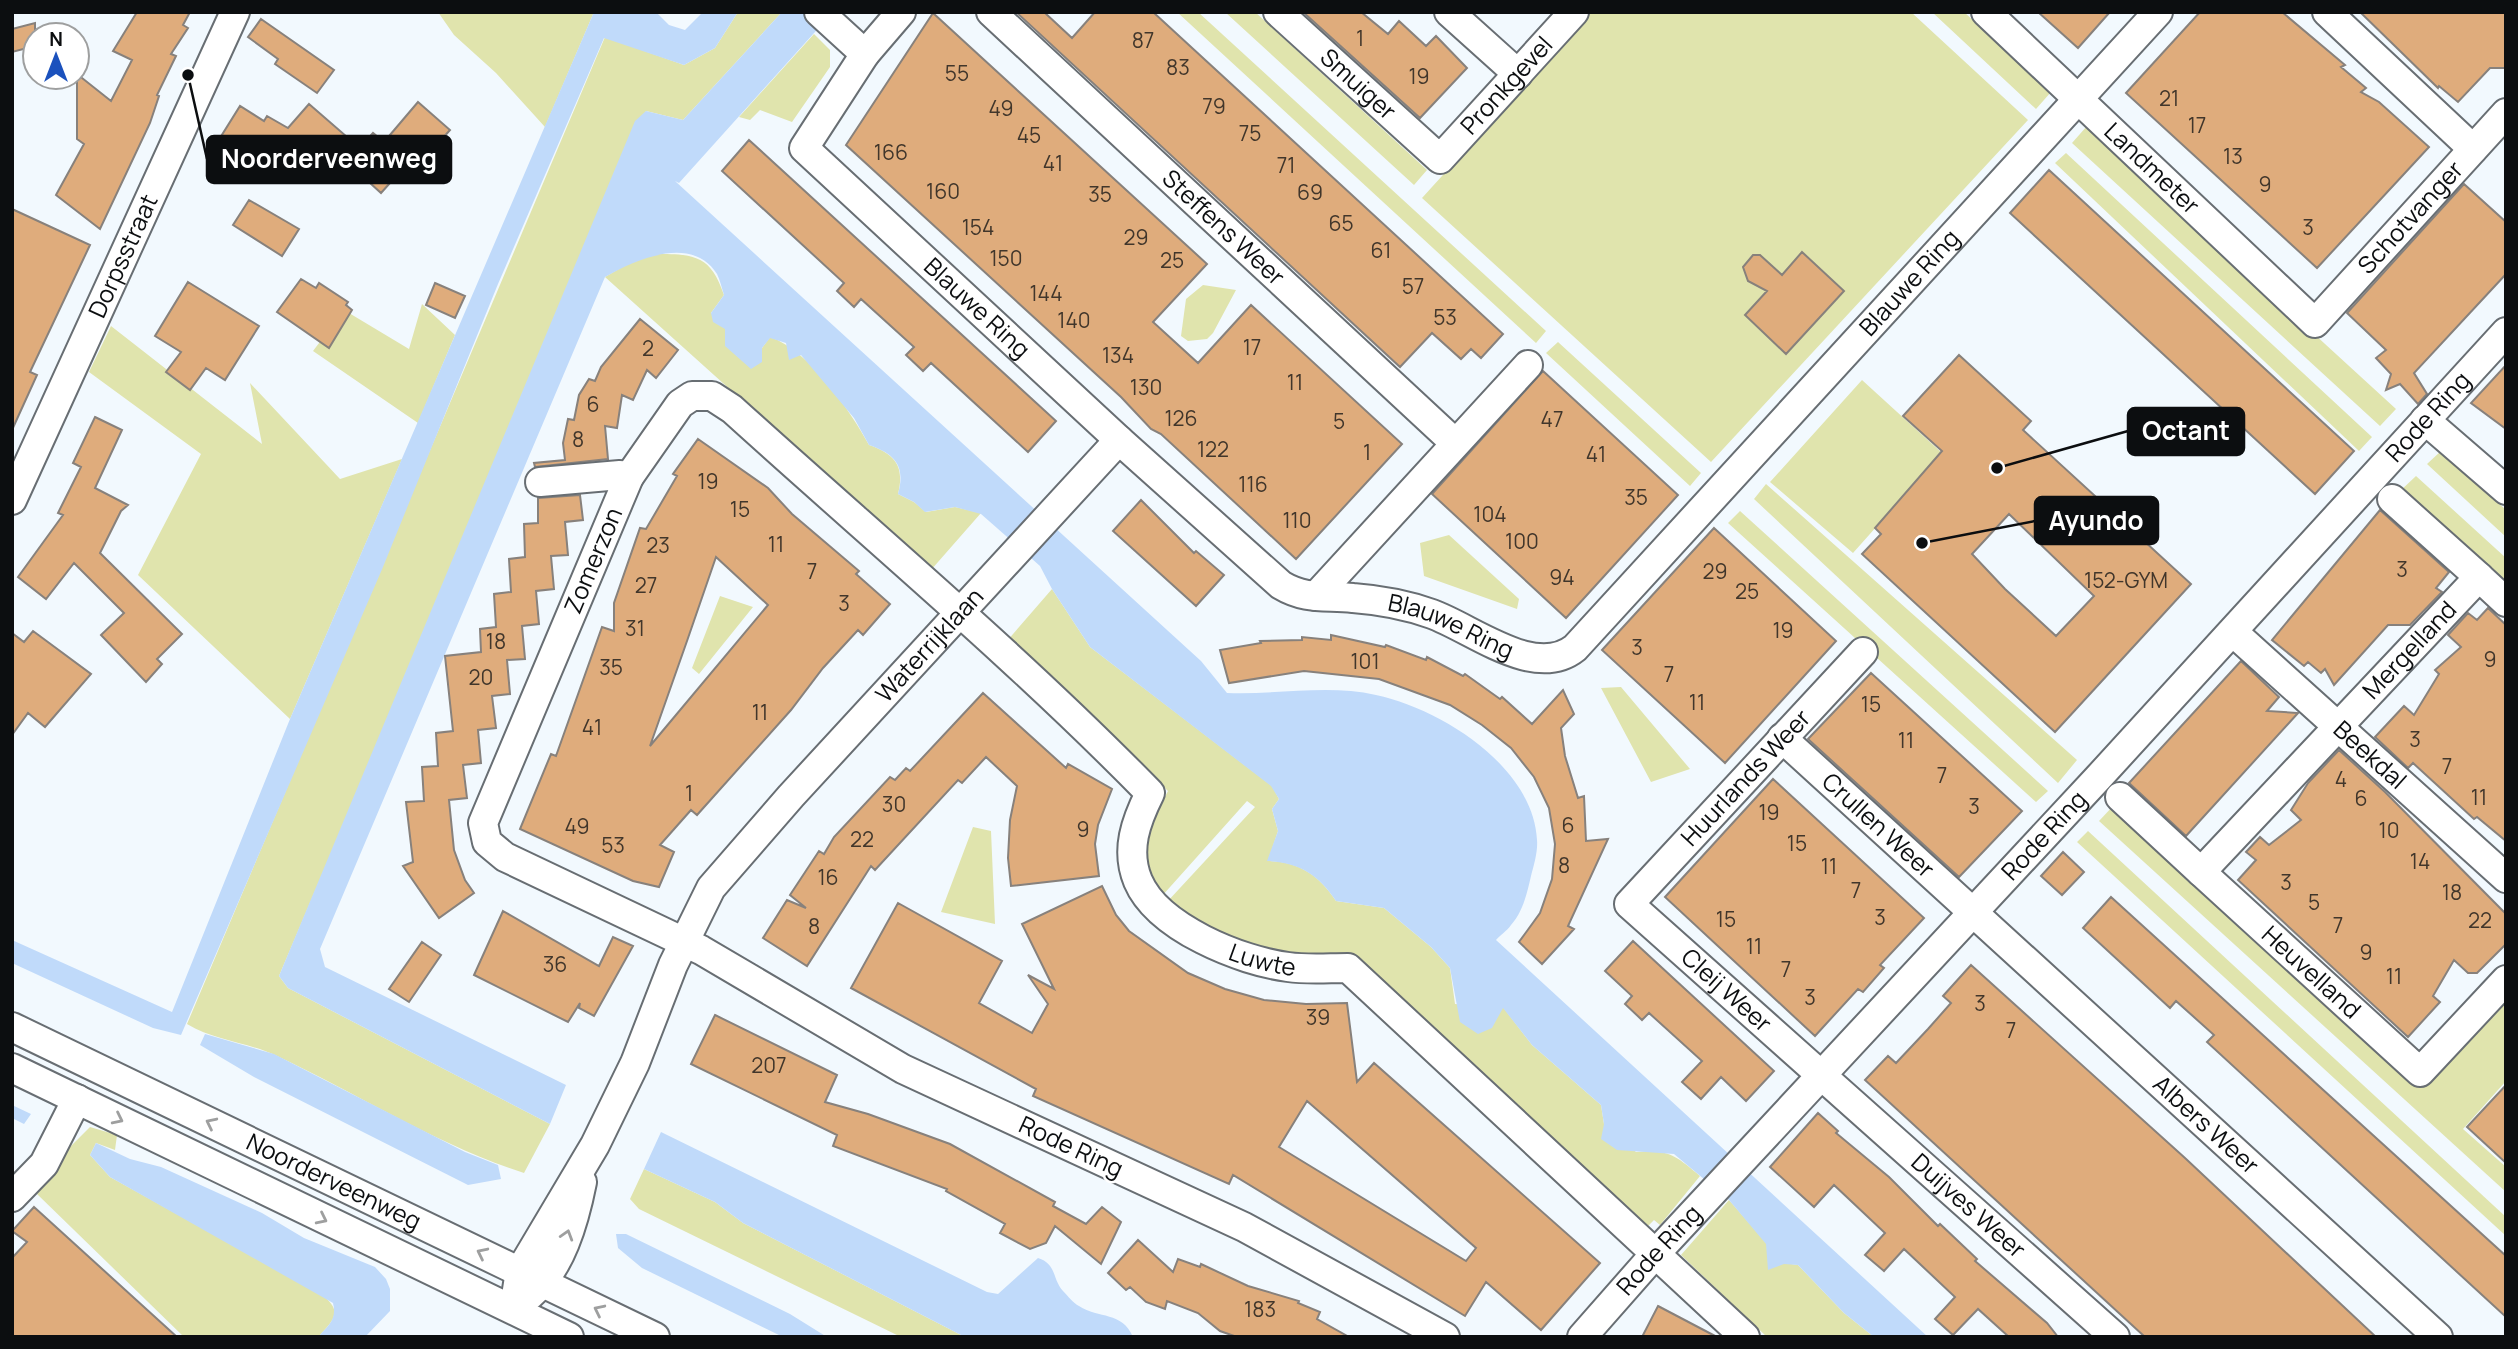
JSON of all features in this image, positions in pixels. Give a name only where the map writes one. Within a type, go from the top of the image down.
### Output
[{"type":"street","name":"Dorpsstraat","points":[[12,500],[235,12]]},
{"type":"street","points":[[819,12],[865,54],[901,12]]},
{"type":"street","name":"Steffens Weer","points":[[991,12],[1455,443]]},
{"type":"street","name":"Smuiger","points":[[1278,12],[1440,159]]},
{"type":"street","points":[[1449,12],[1518,74]]},
{"type":"street","name":"Pronkgevel","points":[[1440,159],[1574,12]]},
{"type":"street","name":"Landmeter","points":[[1986,12],[2081,98],[2315,323]]},
{"type":"street","name":"Blauwe Ring","points":[[865,54],[804,148],[1119,440],[1281,585],[1298,595],[1390,603],[1456,623],[1514,653],[1550,661],[1564,657],[2158,12]]},
{"type":"street","points":[[2327,12],[2473,149]]},
{"type":"street","name":"Schotvanger","points":[[2315,323],[2506,113]]},
{"type":"street","name":"Rode Ring","points":[[1582,1337],[1655,1254],[2233,632],[2506,332]]},
{"type":"street","points":[[1316,596],[1528,365]]},
{"type":"street","name":"Zomerzon","points":[[693,946],[505,857],[487,842],[483,823],[629,477],[680,404],[692,396],[712,396],[732,409],[960,614]]},
{"type":"street","points":[[2425,420],[2506,491]]},
{"type":"street","name":"Waterrijklaan","points":[[514,1309],[532,1277],[564,1245],[590,1155],[635,1063],[662,1024],[693,946],[743,850],[1119,440]]},
{"type":"street","points":[[540,482],[620,475],[629,477]]},
{"type":"street","points":[[2392,499],[2506,602]]},
{"type":"street","name":"Mergelland","points":[[2341,726],[2479,577]]},
{"type":"street","name":"Luwte","points":[[960,614],[1097,739],[1150,793],[1134,830],[1132,847],[1139,882],[1150,900],[1196,935],[1255,961],[1290,968],[1348,968],[1655,1254]]},
{"type":"street","name":"Beekdal","points":[[2233,632],[2341,726],[2506,878]]},
{"type":"street","name":"Huurlands Weer","points":[[1629,904],[1863,652]]},
{"type":"street","points":[[2202,872],[2341,726]]},
{"type":"street","name":"Crullen Weer","points":[[1782,738],[1974,911]]},
{"type":"street","name":"Heuvelland","points":[[2120,797],[2420,1072],[2506,980]]},
{"type":"street","name":"Cleij Weer","points":[[1629,904],[1822,1076]]},
{"type":"street","name":"Albers Weer","points":[[1974,911],[2438,1337]]},
{"type":"street","name":"Rode Ring","points":[[693,946],[903,1069],[1244,1227],[1445,1337]]},
{"type":"street","name":"Noorderveenweg","points":[[12,1027],[655,1337]]},
{"type":"street","name":"Noorderveenweg","points":[[12,1068],[569,1337]]},
{"type":"street","name":"Duijves Weer","points":[[1822,1076],[2115,1337]]},
{"type":"street","points":[[12,1197],[44,1164],[77,1099]]},
{"type":"street","points":[[1655,1254],[1745,1337]]},
{"type":"green space","points":[[438,12],[594,12],[545,127],[496,73],[454,35]]},
{"type":"green space","points":[[738,12],[782,12],[683,120],[646,111],[279,976],[288,988],[550,1124],[524,1173],[492,1162],[430,1134],[277,1056],[187,1024],[605,37],[684,65],[715,48]]},
{"type":"green space","points":[[1177,12],[1198,12],[1546,331],[1536,343]]},
{"type":"green space","points":[[1225,12],[1255,12],[1427,170],[1414,185]]},
{"type":"green space","points":[[1591,12],[1911,12],[2028,120],[1711,462],[1422,198]]},
{"type":"green space","points":[[1932,12],[1964,12],[2051,92],[2036,109]]},
{"type":"green space","points":[[814,34],[830,50],[830,67],[792,122],[760,110],[750,120],[739,117]]},
{"type":"green space","points":[[2087,126],[2396,409],[2380,426],[2072,143]]},
{"type":"green space","points":[[2066,153],[2372,437],[2359,451],[2055,163]]},
{"type":"green space","points":[[658,254],[693,257],[708,265],[724,295],[711,313],[762,348],[770,337],[785,344],[814,368],[851,415],[869,445],[896,462],[900,476],[898,494],[926,512],[955,507],[981,513],[931,570],[605,277],[634,260]]},
{"type":"green space","points":[[1203,285],[1236,290],[1213,333],[1207,339],[1188,341],[1181,336],[1186,299]]},
{"type":"green space","points":[[422,304],[455,335],[418,423],[313,351],[344,310],[409,349]]},
{"type":"green space","points":[[111,326],[262,444],[250,383],[340,479],[402,459],[290,719],[138,575],[201,454],[89,372]]},
{"type":"green space","points":[[1558,342],[1701,473],[1690,486],[1546,353]]},
{"type":"green space","points":[[1862,380],[1942,453],[1853,553],[1770,482]]},
{"type":"green space","points":[[2441,451],[2506,510],[2506,537],[2427,464]]},
{"type":"green space","points":[[2416,476],[2506,558],[2506,590],[2399,492]]},
{"type":"green space","points":[[1766,484],[2077,760],[2058,783],[1754,499]]},
{"type":"green space","points":[[1740,511],[2048,791],[2036,802],[1728,523]]},
{"type":"green space","points":[[1449,535],[1519,599],[1517,609],[1424,576],[1420,543]]},
{"type":"green space","points":[[1052,589],[1090,647],[1272,786],[1279,799],[1272,809],[1278,831],[1268,861],[1299,867],[1323,884],[1336,901],[1384,908],[1431,947],[1450,968],[1455,1004],[1503,1007],[1532,1045],[1601,1105],[1604,1124],[1636,1152],[1671,1155],[1700,1176],[1660,1225],[1654,1220],[1641,1233],[1348,957],[1293,960],[1234,944],[1167,902],[1255,807],[1247,801],[1162,896],[1146,863],[1143,842],[1168,791],[1007,641]]},
{"type":"green space","points":[[720,596],[753,607],[699,674],[692,668]]},
{"type":"green space","points":[[1621,687],[1690,769],[1651,782],[1601,688]]},
{"type":"green space","points":[[2114,805],[2423,1086],[2506,997],[2506,1081],[2463,1129],[2506,1167],[2506,1192],[2099,821]]},
{"type":"green space","points":[[973,827],[991,831],[995,924],[941,912]]},
{"type":"green space","points":[[2088,831],[2506,1217],[2506,1236],[2077,842]]},
{"type":"green space","points":[[90,1127],[117,1135],[115,1150],[96,1143],[90,1155],[110,1177],[320,1293],[334,1310],[329,1325],[318,1337],[184,1337],[37,1194],[63,1154]]},
{"type":"green space","points":[[644,1169],[715,1202],[743,1223],[965,1337],[901,1337],[639,1209],[630,1199]]},
{"type":"green space","points":[[1729,1200],[1784,1263],[1798,1265],[1844,1313],[1874,1337],[1767,1337],[1681,1255]]},
{"type":"water","points":[[594,12],[656,12],[669,25],[685,30],[703,12],[738,12],[715,48],[684,65],[604,38],[498,284],[383,567],[181,1035],[153,1028],[12,963],[12,940],[172,1012],[290,719]]},
{"type":"water","points":[[782,12],[833,12],[679,183],[675,181],[1201,661],[1227,693],[1340,690],[1376,695],[1428,713],[1479,745],[1501,765],[1519,788],[1532,813],[1537,844],[1522,908],[1515,920],[1496,940],[1928,1337],[1874,1337],[1844,1313],[1798,1265],[1784,1264],[1768,1270],[1766,1244],[1729,1200],[1674,1154],[1617,1150],[1601,1139],[1604,1124],[1601,1105],[1532,1045],[1503,1008],[1492,1028],[1478,1034],[1460,1022],[1450,968],[1431,947],[1384,908],[1336,901],[1323,884],[1307,872],[1289,864],[1267,861],[1278,831],[1272,809],[1279,799],[1271,786],[1090,647],[1040,566],[981,514],[955,507],[925,512],[914,502],[898,494],[900,476],[896,462],[886,453],[869,445],[854,418],[801,355],[789,360],[786,343],[770,338],[762,348],[762,362],[751,369],[725,346],[725,329],[713,322],[711,313],[724,295],[719,279],[706,262],[693,255],[678,253],[647,258],[605,277],[320,949],[325,967],[566,1085],[550,1124],[288,988],[279,976],[635,121],[646,111],[683,120]]},
{"type":"water","points":[[205,1034],[274,1054],[465,1152],[498,1165],[501,1179],[468,1185],[254,1077],[200,1045]]},
{"type":"water","points":[[12,1105],[31,1114],[24,1124],[12,1118]]},
{"type":"water","points":[[661,1132],[987,1292],[998,1294],[1038,1258],[1048,1264],[1063,1291],[1075,1303],[1123,1323],[1133,1337],[965,1337],[743,1223],[715,1202],[644,1169]]},
{"type":"water","points":[[96,1143],[130,1159],[161,1167],[262,1213],[304,1238],[375,1267],[386,1279],[390,1289],[390,1311],[365,1337],[318,1337],[333,1318],[333,1303],[110,1177],[90,1155]]},
{"type":"water","points":[[616,1234],[626,1234],[790,1314],[827,1337],[783,1337],[642,1268],[618,1248]]},
{"type":"building","points":[[137,12],[190,12],[183,25],[188,28],[171,54],[176,56],[157,95],[159,96],[150,123],[100,229],[56,195],[84,144],[77,139],[77,91],[91,91],[91,85],[111,101],[132,60],[113,51]]},
{"type":"building","points":[[1016,12],[1044,12],[1072,38],[1095,12],[1153,12],[1503,334],[1481,358],[1471,349],[1461,359],[1432,333],[1400,367]]},
{"type":"building","points":[[1303,12],[1361,12],[1388,34],[1399,21],[1426,46],[1436,36],[1467,68],[1420,118]]},
{"type":"building","points":[[2038,12],[2110,12],[2078,48]]},
{"type":"building","points":[[2200,12],[2282,12],[2345,65],[2341,67],[2366,88],[2361,92],[2379,102],[2429,147],[2317,268],[2126,93]]},
{"type":"building","points":[[2360,12],[2506,12],[2506,68],[2490,68],[2458,102],[2439,86],[2438,88]]},
{"type":"building","points":[[933,13],[1207,264],[1153,322],[1198,363],[1251,305],[1402,444],[1296,559],[1161,434],[1151,429],[1121,397],[846,145]]},
{"type":"building","points":[[261,19],[334,70],[317,93],[275,64],[278,59],[248,37]]},
{"type":"building","points":[[21,27],[21,50],[12,52],[12,29]]},
{"type":"building","points":[[418,102],[450,130],[432,150],[425,144],[381,193],[347,162],[373,133],[384,142]]},
{"type":"building","points":[[309,104],[354,143],[341,158],[316,137],[293,171],[282,165],[279,171],[246,151],[235,170],[210,154],[240,106],[264,121],[267,116],[288,128]]},
{"type":"building","points":[[749,140],[1056,421],[1028,452],[931,363],[923,371],[906,355],[914,347],[861,299],[854,307],[837,291],[844,283],[722,171]]},
{"type":"building","points":[[2049,170],[2354,451],[2315,494],[2010,213]]},
{"type":"building","points":[[2464,184],[2506,222],[2506,274],[2414,373],[2427,394],[2418,404],[2400,384],[2386,390],[2391,374],[2376,358],[2386,350],[2347,313]]},
{"type":"building","points":[[249,200],[299,229],[282,256],[233,225]]},
{"type":"building","points":[[12,209],[90,245],[30,372],[37,375],[12,430]]},
{"type":"building","points":[[1802,252],[1844,291],[1786,354],[1745,315],[1767,291],[1748,281],[1743,267],[1753,255],[1760,255],[1782,275]]},
{"type":"building","points":[[301,279],[316,288],[319,283],[348,302],[346,305],[352,310],[329,348],[277,312]]},
{"type":"building","points":[[188,282],[259,326],[225,380],[206,368],[190,390],[166,372],[181,352],[155,336]]},
{"type":"building","points":[[435,283],[465,296],[455,318],[426,305]]},
{"type":"building","points":[[640,319],[678,350],[656,378],[647,370],[633,400],[622,395],[617,428],[605,426],[608,459],[535,467],[534,463],[565,460],[563,443],[568,419],[574,420],[579,395],[589,379],[595,381],[601,367]]},
{"type":"building","points":[[1959,355],[2031,421],[2023,430],[2191,584],[2055,732],[1862,554],[1881,534],[1875,528],[1942,451],[1903,416]],"holes":[[[2009,514],[2094,596],[2056,636],[1972,554]]]},
{"type":"building","points":[[2506,365],[2506,429],[2471,403]]},
{"type":"building","points":[[1543,371],[1678,495],[1566,618],[1432,494]]},
{"type":"building","points":[[95,417],[122,430],[95,488],[128,505],[121,511],[100,553],[182,634],[157,659],[162,664],[146,682],[101,635],[124,613],[74,563],[46,599],[18,577],[63,515],[58,513],[81,467],[73,463]]},
{"type":"building","points":[[698,439],[768,488],[792,514],[859,571],[856,574],[890,604],[863,635],[858,630],[823,668],[791,710],[697,815],[691,810],[660,845],[674,852],[659,887],[633,881],[520,829],[551,754],[556,756],[602,627],[614,631],[614,603],[640,528],[646,529],[677,476],[673,474]],"holes":[[[716,557],[768,605],[650,746]]]},
{"type":"building","points":[[580,495],[583,520],[565,522],[568,555],[551,556],[554,589],[536,591],[539,624],[522,626],[525,659],[507,660],[510,694],[492,696],[496,728],[478,730],[481,763],[463,765],[467,798],[449,800],[454,850],[465,880],[474,893],[439,918],[403,866],[413,862],[406,802],[424,801],[422,767],[438,766],[436,733],[453,731],[445,656],[481,652],[480,629],[496,627],[494,594],[511,592],[509,559],[525,557],[524,524],[538,523],[538,498]]},
{"type":"building","points":[[1141,500],[1194,553],[1196,551],[1224,575],[1196,606],[1113,531]]},
{"type":"building","points":[[2380,510],[2449,572],[2436,588],[2442,592],[2410,625],[2388,625],[2334,685],[2325,669],[2321,673],[2308,662],[2304,666],[2272,640]]},
{"type":"building","points":[[1714,528],[1836,641],[1725,763],[1602,650]]},
{"type":"building","points":[[2488,608],[2506,625],[2506,841],[2477,817],[2474,819],[2413,763],[2408,768],[2375,737],[2404,706],[2414,715],[2439,674],[2435,670],[2461,647],[2448,635],[2468,613],[2477,620]]},
{"type":"building","points":[[33,631],[91,674],[45,727],[28,713],[12,735],[12,633],[24,642]]},
{"type":"building","points":[[1331,635],[1385,647],[1386,645],[1426,660],[1427,657],[1463,676],[1465,674],[1500,699],[1502,697],[1532,724],[1563,690],[1574,714],[1561,728],[1565,756],[1578,798],[1584,796],[1586,841],[1608,839],[1568,926],[1574,929],[1542,964],[1519,942],[1540,913],[1552,879],[1555,844],[1549,808],[1534,777],[1511,748],[1450,705],[1379,679],[1304,671],[1229,683],[1220,650],[1261,643],[1260,641],[1302,640],[1302,637],[1331,640]]},
{"type":"building","points":[[2241,661],[2279,697],[2267,711],[2298,713],[2186,836],[2129,783]]},
{"type":"building","points":[[1871,673],[2022,811],[1959,877],[1808,739]]},
{"type":"building","points":[[983,693],[1066,768],[1068,764],[1112,789],[1098,825],[1095,844],[1099,876],[1011,886],[1008,858],[1010,820],[1017,786],[986,757],[962,783],[958,780],[875,870],[871,866],[807,966],[763,938],[787,900],[806,908],[790,895],[819,851],[824,854],[834,837],[890,777],[895,780],[906,768],[910,771]]},
{"type":"building","points":[[2339,750],[2385,792],[2506,914],[2506,944],[2477,973],[2468,973],[2454,960],[2433,996],[2440,1002],[2408,1037],[2238,880],[2256,860],[2246,852],[2260,837],[2269,845],[2301,820],[2291,810],[2308,783]]},
{"type":"building","points":[[1773,779],[1924,918],[1880,965],[1884,968],[1863,992],[1858,989],[1815,1036],[1665,897]]},
{"type":"building","points":[[2063,852],[2084,872],[2062,895],[2041,876]]},
{"type":"building","points":[[1102,886],[1116,915],[1129,931],[1188,973],[1225,989],[1264,1000],[1306,1004],[1347,1003],[1357,1082],[1374,1063],[1600,1263],[1541,1330],[1486,1282],[1465,1316],[1233,1175],[1229,1184],[1033,1096],[1036,1089],[851,988],[898,903],[1002,961],[979,1003],[1032,1033],[1048,1004],[1028,975],[1054,989],[1022,924]],"holes":[[[1307,1101],[1476,1248],[1466,1261],[1279,1147]]]},
{"type":"building","points":[[2111,897],[2506,1256],[2506,1317],[2207,1042],[2214,1035],[2176,1001],[2170,1008],[2083,928]]},
{"type":"building","points":[[503,911],[599,966],[613,937],[633,946],[594,1016],[579,1008],[580,1003],[568,1022],[474,975]]},
{"type":"building","points":[[1633,941],[1774,1071],[1746,1101],[1721,1077],[1701,1099],[1682,1082],[1702,1061],[1649,1013],[1642,1020],[1625,1004],[1632,996],[1605,971]]},
{"type":"building","points":[[422,942],[441,955],[409,1002],[389,989]]},
{"type":"building","points":[[1971,965],[2185,1158],[2376,1337],[2145,1337],[1865,1080],[1888,1056],[1896,1063],[1928,1029],[1951,1003],[1943,996]]},
{"type":"building","points":[[715,1015],[837,1075],[825,1102],[868,1114],[950,1144],[1055,1202],[1053,1206],[1086,1224],[1102,1207],[1121,1222],[1101,1264],[1055,1226],[1046,1243],[1030,1249],[1000,1233],[1005,1224],[946,1191],[947,1189],[833,1146],[837,1135],[691,1064]]},
{"type":"building","points":[[2506,1085],[2506,1163],[2467,1127]]},
{"type":"building","points":[[1818,1113],[1838,1131],[1836,1133],[1889,1177],[1938,1226],[1940,1224],[1977,1259],[1975,1261],[2047,1323],[2058,1337],[2009,1337],[1978,1309],[1953,1335],[1935,1319],[1955,1297],[1904,1249],[1884,1271],[1865,1255],[1885,1233],[1834,1185],[1814,1207],[1770,1167]]},
{"type":"building","points":[[34,1207],[177,1337],[12,1337],[12,1258],[27,1242],[12,1231]]},
{"type":"building","points":[[1138,1240],[1173,1272],[1178,1259],[1200,1267],[1201,1264],[1248,1286],[1299,1301],[1298,1303],[1320,1312],[1317,1319],[1349,1337],[1237,1337],[1220,1331],[1198,1313],[1167,1301],[1165,1309],[1146,1302],[1130,1287],[1126,1290],[1108,1273]]},
{"type":"building","points":[[1658,1306],[1717,1337],[1642,1337]]},
{"type":"place","name":"Noorderveenweg","points":[[188,75]]},
{"type":"place","name":"Octant","points":[[1997,468]]},
{"type":"place","name":"Ayundo","points":[[1922,543]]}]
